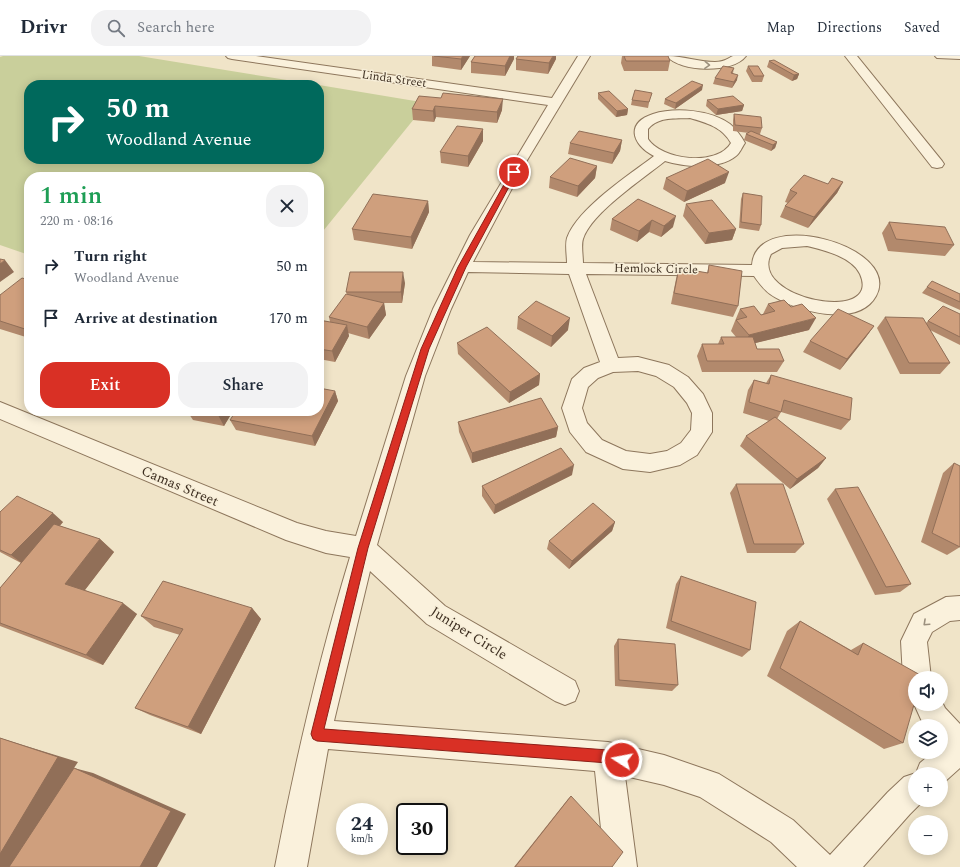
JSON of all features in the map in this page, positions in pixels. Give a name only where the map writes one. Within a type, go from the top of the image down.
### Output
[{"type":"street","name":"Linda Street","points":[[232,56],[555,102]]},
{"type":"street","points":[[291,867],[317,734],[363,548],[425,349],[462,267],[500,195],[584,56]]},
{"type":"street","points":[[673,56],[688,63],[713,66],[732,63],[740,56]]},
{"type":"street","points":[[851,56],[936,164]]},
{"type":"street","points":[[941,56],[960,56]]},
{"type":"street","points":[[690,114],[717,122],[732,132],[738,143],[730,154],[709,162],[681,161],[663,156],[650,149],[642,142],[639,133],[642,126],[648,120],[665,115],[690,114]]},
{"type":"street","points":[[611,365],[575,268],[575,239],[584,224],[602,204],[663,156]]},
{"type":"street","points":[[807,241],[828,246],[846,253],[862,265],[869,275],[871,288],[865,300],[852,306],[836,309],[813,307],[786,297],[768,283],[760,271],[762,255],[770,247],[784,242],[807,241]]},
{"type":"street","name":"Hemlock Circle","points":[[462,267],[760,271]]},
{"type":"street","points":[[638,364],[662,370],[680,382],[696,399],[702,414],[701,432],[689,449],[672,459],[650,463],[623,460],[594,446],[577,426],[572,408],[579,384],[591,373],[611,365],[638,364]]},
{"type":"street","name":"Camas Street","points":[[0,410],[294,533],[326,542],[363,548]]},
{"type":"street","name":"Juniper Circle","points":[[363,548],[436,615],[565,691]]},
{"type":"street","points":[[916,671],[914,641],[923,623],[946,609],[960,608]]},
{"type":"street","points":[[932,711],[935,718],[960,747],[939,767]]},
{"type":"street","points":[[317,734],[608,757],[664,770],[708,785],[782,831],[820,867]]},
{"type":"street","points":[[608,757],[621,867]]},
{"type":"street","points":[[841,867],[908,795]]},
{"type":"green space","points":[[139,56],[287,80],[24,80],[24,164],[324,164],[324,86],[427,103],[324,230],[324,172],[24,172],[24,253],[0,245],[0,57]]},
{"type":"building","points":[[434,56],[463,56],[461,59]]},
{"type":"building","points":[[475,56],[510,56],[505,66],[471,62]]},
{"type":"building","points":[[518,56],[553,56],[549,63],[516,59]]},
{"type":"building","points":[[624,56],[668,56],[670,61],[626,61]]},
{"type":"building","points":[[774,60],[799,74],[794,75],[769,61]]},
{"type":"building","points":[[723,66],[734,68],[731,73],[738,75],[734,82],[715,78]]},
{"type":"building","points":[[748,66],[758,66],[764,76],[754,76]]},
{"type":"building","points":[[692,81],[703,85],[676,103],[665,99]]},
{"type":"building","points":[[635,90],[652,93],[649,102],[632,100]]},
{"type":"building","points":[[609,91],[628,109],[617,111],[598,93]]},
{"type":"building","points":[[443,93],[503,99],[497,112],[435,106],[433,111],[412,109],[419,96],[441,98]]},
{"type":"building","points":[[733,96],[744,105],[718,109],[707,100]]},
{"type":"building","points":[[734,114],[761,117],[762,128],[735,125]]},
{"type":"building","points":[[457,126],[483,129],[468,156],[440,152]]},
{"type":"building","points":[[579,131],[622,140],[614,153],[570,143]]},
{"type":"building","points":[[751,131],[777,142],[773,145],[746,134]]},
{"type":"building","points":[[570,158],[597,166],[578,186],[550,177]]},
{"type":"building","points":[[708,159],[729,172],[687,191],[666,178]]},
{"type":"building","points":[[804,175],[828,184],[832,178],[843,182],[814,217],[785,206],[797,193],[790,190]]},
{"type":"building","points":[[743,193],[762,196],[761,225],[741,222]]},
{"type":"building","points":[[373,194],[428,201],[411,237],[352,229]]},
{"type":"building","points":[[638,199],[676,216],[664,226],[652,220],[639,231],[612,219]]},
{"type":"building","points":[[712,200],[736,229],[709,233],[686,204]]},
{"type":"building","points":[[889,222],[945,227],[954,245],[896,239]]},
{"type":"building","points":[[0,259],[5,260],[0,264]]},
{"type":"building","points":[[709,265],[742,271],[738,306],[674,293],[679,268],[708,273]]},
{"type":"building","points":[[350,272],[403,272],[401,292],[346,292]]},
{"type":"building","points":[[22,278],[24,279],[24,329],[0,321],[0,295]]},
{"type":"building","points":[[932,281],[960,294],[960,302],[927,287]]},
{"type":"building","points":[[346,294],[384,303],[367,327],[329,317]]},
{"type":"building","points":[[784,300],[791,307],[802,304],[816,318],[749,335],[736,320],[747,317],[740,309],[754,306],[761,315],[775,311],[768,304]]},
{"type":"building","points":[[536,301],[570,318],[552,336],[518,317]]},
{"type":"building","points":[[943,306],[960,314],[960,337],[928,321]]},
{"type":"building","points":[[838,309],[874,326],[847,359],[810,341]]},
{"type":"building","points":[[885,317],[923,318],[950,363],[909,363]]},
{"type":"building","points":[[324,321],[347,325],[332,351],[324,350]]},
{"type":"building","points":[[487,327],[540,374],[510,392],[457,343]]},
{"type":"building","points":[[721,337],[753,337],[757,349],[779,349],[784,361],[707,361],[702,344],[724,344]]},
{"type":"building","points":[[771,375],[852,398],[850,420],[784,400],[781,412],[749,402],[754,380],[769,384]]},
{"type":"building","points":[[324,389],[335,391],[324,413]]},
{"type":"building","points":[[541,398],[558,427],[472,453],[458,422]]},
{"type":"building","points":[[233,416],[322,416],[312,436],[230,420]]},
{"type":"building","points":[[775,417],[826,458],[797,479],[746,436]]},
{"type":"building","points":[[561,448],[574,465],[495,505],[482,486]]},
{"type":"building","points":[[954,463],[960,466],[960,547],[932,533]]},
{"type":"building","points":[[736,484],[783,484],[804,544],[754,544]]},
{"type":"building","points":[[858,487],[911,584],[886,587],[835,489]]},
{"type":"building","points":[[17,496],[53,513],[11,555],[0,550],[0,512]]},
{"type":"building","points":[[593,503],[615,522],[572,561],[549,541]]},
{"type":"building","points":[[54,524],[100,539],[65,584],[123,603],[86,655],[0,623],[0,588]]},
{"type":"building","points":[[681,576],[756,602],[750,650],[671,621]]},
{"type":"building","points":[[163,581],[252,608],[188,727],[135,708],[183,629],[141,616]]},
{"type":"building","points":[[800,621],[858,655],[863,643],[913,671],[908,671],[908,711],[912,711],[910,719],[908,719],[908,726],[903,743],[780,668]]},
{"type":"building","points":[[618,639],[675,644],[678,685],[619,680]]},
{"type":"building","points":[[0,738],[58,757],[0,854]]},
{"type":"building","points":[[74,768],[171,811],[140,867],[9,867]]},
{"type":"building","points":[[571,796],[623,852],[612,867],[515,867]]},
{"type":"route","points":[[514,172],[493,207],[462,267],[425,349],[363,548],[317,734],[608,757],[622,760]]}]
